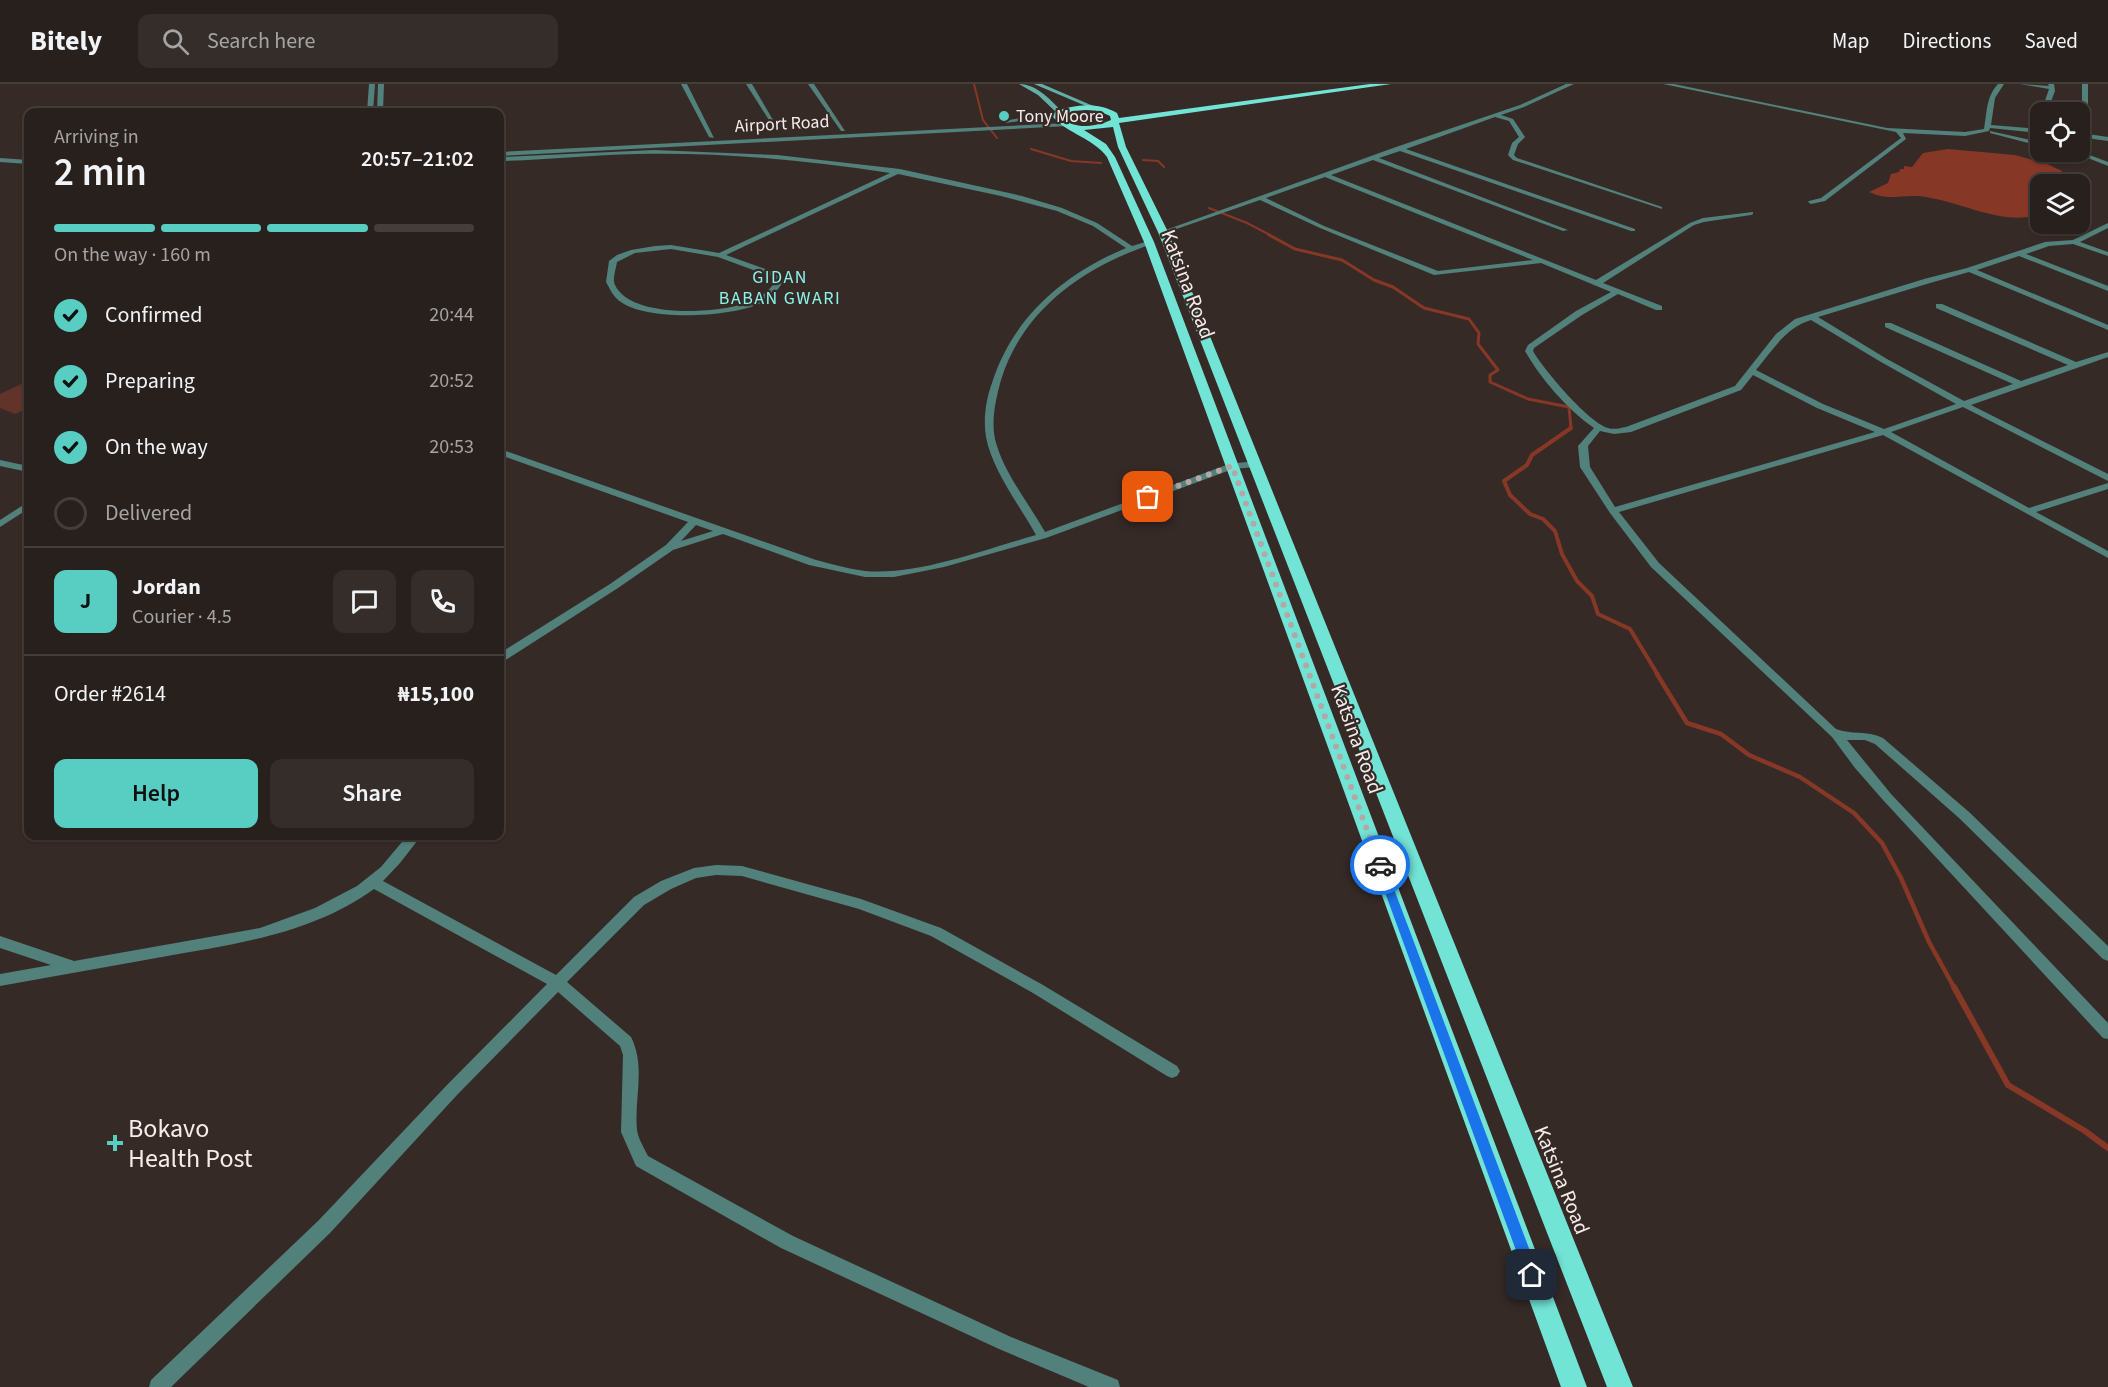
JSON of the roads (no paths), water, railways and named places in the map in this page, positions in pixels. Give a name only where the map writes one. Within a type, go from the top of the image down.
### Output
[{"type":"highway","points":[[1141,108],[1211,103],[1350,84]]},
{"type":"highway","points":[[1064,120],[1096,127],[1116,117],[1387,84]]},
{"type":"highway","points":[[1064,120],[1076,108],[1098,109],[1116,117]]},
{"type":"highway","name":"Katsina Road","points":[[1116,117],[1122,147],[1156,237],[1232,466],[1574,1387]]},
{"type":"highway","name":"Katsina Road","points":[[1064,120],[1103,146],[1111,156],[1156,237],[1255,464],[1620,1387]]},
{"type":"main road","points":[[1022,84],[1040,94],[1064,120]]},
{"type":"main road","points":[[1037,84],[1098,109]]},
{"type":"street","points":[[370,108],[372,84]]},
{"type":"street","points":[[380,108],[381,84]]},
{"type":"street","points":[[684,84],[712,137]]},
{"type":"street","points":[[749,84],[771,119]]},
{"type":"street","points":[[811,84],[843,130]]},
{"type":"street","points":[[1042,536],[998,457],[990,437],[991,400],[999,370],[1017,338],[1036,312],[1066,283],[1156,237],[1398,148],[1526,104],[1571,84]]},
{"type":"street","points":[[1666,84],[1899,132],[1965,134],[1987,128],[2030,130]]},
{"type":"street","points":[[1987,128],[1992,98],[1995,89],[2001,84]]},
{"type":"street","points":[[2023,84],[2051,86],[2047,102]]},
{"type":"street","points":[[2084,102],[2085,84]]},
{"type":"street","points":[[1494,115],[1511,120],[1522,136],[1515,143],[1511,154],[1515,159],[1660,208]]},
{"type":"street","name":"Airport Road","points":[[997,124],[1064,120]]},
{"type":"street","name":"Airport Road","points":[[504,154],[1064,120]]},
{"type":"street","name":"Airport Road","points":[[504,148],[843,130],[976,126]]},
{"type":"street","points":[[1987,128],[2030,141]]},
{"type":"street","points":[[1811,202],[1823,200],[1904,138],[1899,132]]},
{"type":"street","points":[[2090,136],[2108,139]]},
{"type":"street","points":[[721,153],[727,142]]},
{"type":"street","points":[[1398,148],[1633,230]]},
{"type":"street","points":[[504,159],[653,152],[721,153],[842,162],[900,171],[1026,199],[1083,216],[1110,231],[1131,248]]},
{"type":"street","points":[[2090,157],[2108,164]]},
{"type":"street","points":[[1372,158],[1565,230]]},
{"type":"street","points":[[0,160],[24,162]]},
{"type":"street","points":[[0,166],[24,168]]},
{"type":"street","points":[[720,255],[779,277],[779,282],[771,292],[755,303],[708,311],[666,313],[648,311],[629,304],[615,294],[609,280],[613,261],[623,254],[640,249],[671,247],[720,255],[900,171]]},
{"type":"street","points":[[1325,175],[1599,282],[1659,308]]},
{"type":"street","points":[[1262,198],[1322,226],[1437,273],[1544,262]]},
{"type":"street","points":[[1599,282],[1692,224],[1710,218],[1751,213]]},
{"type":"street","points":[[1618,291],[1579,313],[1531,347],[1529,351],[1547,376],[1598,428],[1615,432],[1628,430],[1738,388],[1786,328],[1798,321],[1970,270],[2048,244],[2074,242],[2106,229]]},
{"type":"street","points":[[2074,242],[2108,254]]},
{"type":"street","points":[[2018,253],[2108,289]]},
{"type":"street","points":[[1970,270],[2108,328]]},
{"type":"street","points":[[1939,306],[2077,366]]},
{"type":"street","points":[[1812,317],[1864,350],[1963,405],[2108,478]]},
{"type":"street","points":[[1888,325],[2022,385]]},
{"type":"street","points":[[1613,511],[1884,432],[2108,354]]},
{"type":"street","points":[[1753,372],[1820,406],[1884,432],[2108,555]]},
{"type":"street","points":[[1598,428],[1583,446],[1586,467],[1613,511],[1655,565],[1836,734],[1887,797],[2108,1033]]},
{"type":"street","points":[[504,453],[831,568],[865,574],[894,574],[940,566],[1042,536],[1232,466],[1255,464]]},
{"type":"street","points":[[0,463],[24,468]]},
{"type":"street","points":[[2028,511],[2108,486]]},
{"type":"street","points":[[0,524],[24,508]]},
{"type":"street","points":[[504,655],[614,586],[670,547],[694,521]]},
{"type":"street","points":[[670,547],[724,531]]},
{"type":"street","points":[[1836,734],[1847,736],[1860,734],[1879,741],[1964,815],[2108,955]]},
{"type":"street","points":[[0,980],[260,934],[324,910],[373,882],[389,867],[411,840]]},
{"type":"street","points":[[158,1387],[324,1227],[557,982],[639,901],[666,885],[694,873],[716,870],[741,871],[861,904],[936,932],[1038,989],[1172,1071]]},
{"type":"street","points":[[373,882],[557,982],[626,1042],[631,1055],[629,1132],[642,1161],[787,1242],[1005,1343],[1111,1387]]},
{"type":"street","points":[[0,942],[76,967]]},
{"type":"waterway","points":[[974,84],[983,120],[997,138]]},
{"type":"waterway","points":[[1031,149],[1071,161],[1101,163]]},
{"type":"waterway","points":[[1143,160],[1158,161],[1164,167]]},
{"type":"waterway","points":[[1209,208],[1272,236]]},
{"type":"waterway","points":[[1269,235],[1295,249],[1342,260],[1374,280],[1393,287],[1424,308],[1469,319],[1479,333],[1478,344],[1498,370],[1490,375],[1490,382],[1528,399],[1569,407],[1571,428]]},
{"type":"waterway","points":[[1571,428],[1532,455],[1527,465],[1504,481],[1510,495],[1530,514],[1543,519],[1555,531],[1562,554],[1577,581],[1592,596],[1598,614],[1630,629],[1658,675]]},
{"type":"waterway","points":[[1657,674],[1687,723],[1721,734],[1749,755],[1800,777],[1854,813],[1882,843],[1901,878],[1929,942],[1955,989]]},
{"type":"waterway","points":[[1954,987],[2008,1085],[2085,1131],[2108,1148]]},
{"type":"place","name":"Tony Moore","points":[[1004,116]]},
{"type":"place","name":"Bokavo Health Post","points":[[115,1143]]},
{"type":"district","name":"GIDAN BABAN GWARI","points":[[780,287]]}]
